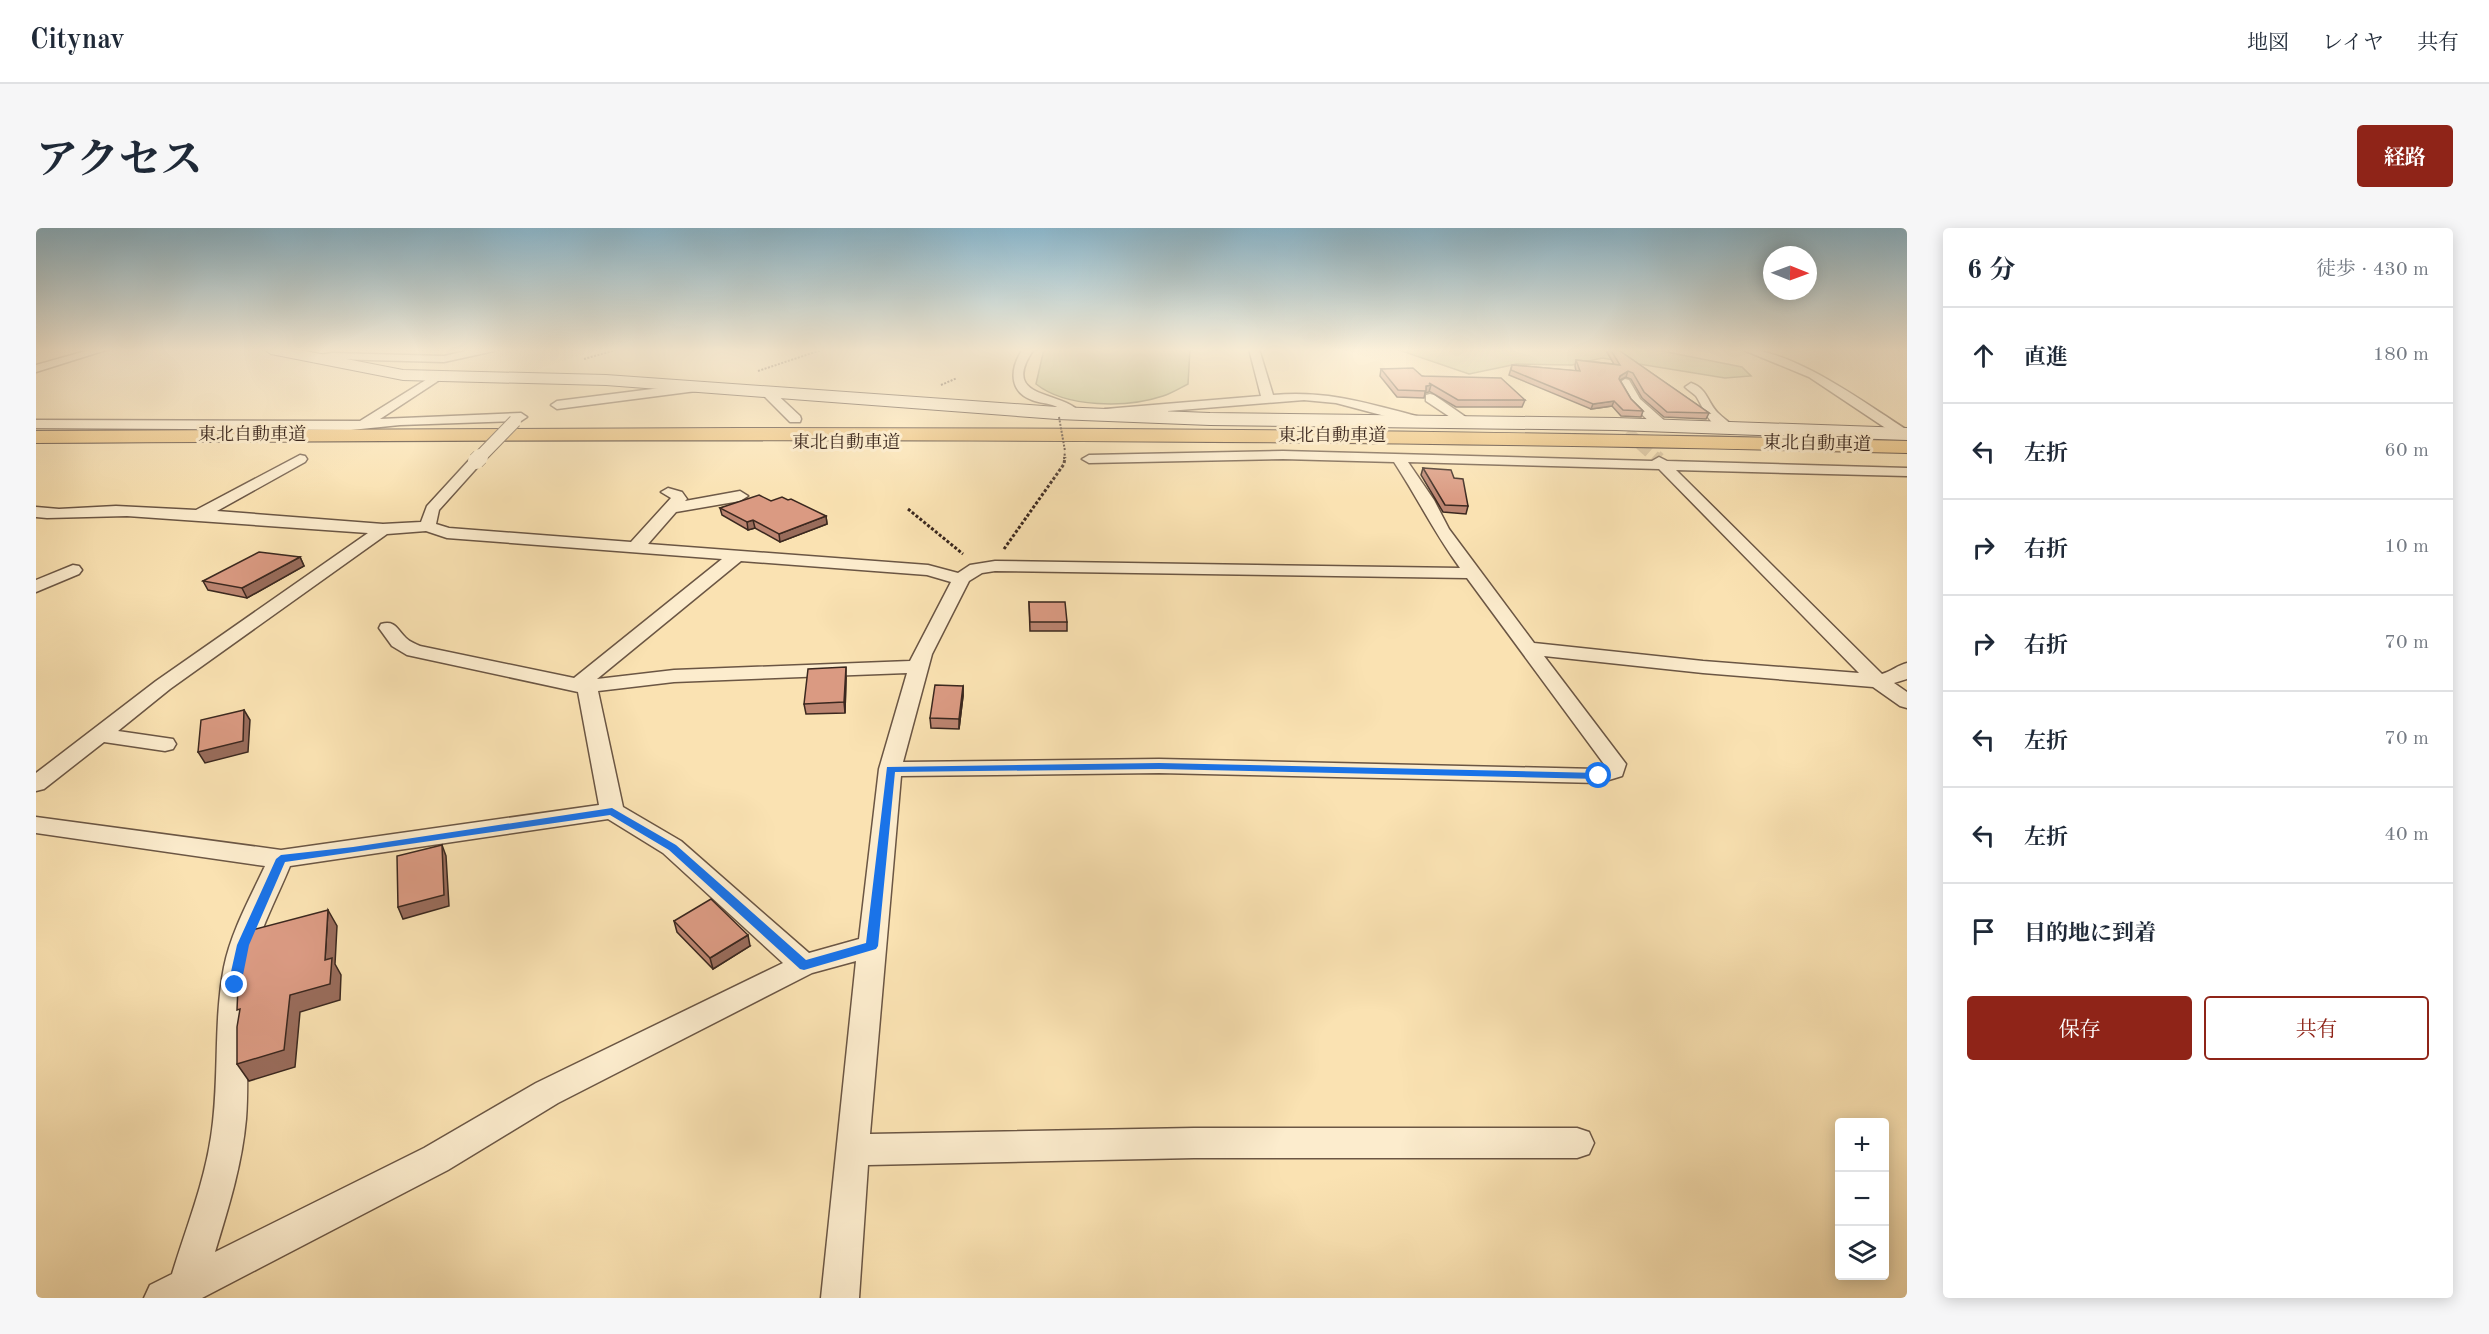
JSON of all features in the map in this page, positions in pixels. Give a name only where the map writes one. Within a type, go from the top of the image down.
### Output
[{"type":"highway","name":"東北自動車道","points":[[36,437],[777,433],[1173,434],[1903,441]]},
{"type":"highway","name":"東北自動車道","points":[[36,447],[1155,444],[1907,456]]},
{"type":"main road","points":[[853,399],[1074,415],[1163,412],[1621,428],[1661,425],[1727,427],[1903,441]]},
{"type":"street","points":[[363,424],[402,399]]},
{"type":"street","points":[[575,399],[552,407],[612,399]]},
{"type":"street","points":[[774,399],[795,419]]},
{"type":"street","points":[[1041,399],[1068,405],[1074,415]]},
{"type":"street","points":[[1163,412],[1261,399]]},
{"type":"street","points":[[1335,399],[1419,421]]},
{"type":"street","points":[[1431,399],[1467,422]]},
{"type":"street","points":[[1634,399],[1661,425]]},
{"type":"street","points":[[1703,399],[1711,414],[1727,427]]},
{"type":"street","points":[[1846,399],[1903,441]]},
{"type":"street","points":[[36,424],[341,426],[522,417],[476,461],[432,509],[428,526]]},
{"type":"street","points":[[1089,459],[1282,455],[1662,463],[1907,472]]},
{"type":"street","points":[[890,769],[1159,766],[1599,776],[1614,771],[1615,764],[1526,648],[1441,530],[1426,500],[1398,458]]},
{"type":"street","points":[[199,515],[300,459]]},
{"type":"street","points":[[1662,463],[1878,681],[1907,702]]},
{"type":"street","points":[[636,547],[679,499],[677,495],[668,492]]},
{"type":"street","points":[[672,508],[740,496]]},
{"type":"street","points":[[36,512],[63,513],[103,510],[383,529],[428,526],[447,533],[928,570],[960,579]]},
{"type":"street","points":[[36,784],[163,685],[383,529]]},
{"type":"street","points":[[581,686],[739,554]]},
{"type":"street","points":[[840,1298],[890,769],[922,654],[960,579],[986,567],[1472,573]]},
{"type":"street","points":[[36,587],[73,570]]},
{"type":"street","points":[[388,628],[399,642],[414,651],[581,686],[674,676],[918,667]]},
{"type":"street","points":[[1526,648],[1703,667],[1878,681],[1903,674],[1907,669]]},
{"type":"street","points":[[581,686],[588,691],[612,811]]},
{"type":"street","points":[[99,735],[165,744]]},
{"type":"street","points":[[36,825],[281,859],[612,811],[672,847],[804,966]]},
{"type":"street","points":[[175,1292],[221,1165],[230,1119],[238,960],[281,859]]},
{"type":"street","points":[[175,1292],[436,1159],[547,1094],[804,966],[872,946]]},
{"type":"street","points":[[853,1150],[1194,1143],[1577,1143]]},
{"type":"path","points":[[908,509],[986,567],[1003,550],[1064,464],[1074,415]]},
{"type":"green space","points":[[1067,399],[1152,399],[1115,404]]},
{"type":"building","points":[[1456,399],[1525,400],[1458,400]]},
{"type":"building","points":[[1581,399],[1631,399],[1643,411],[1623,410],[1614,401],[1593,404]]},
{"type":"building","points":[[1652,399],[1689,399],[1709,413],[1667,412]]},
{"type":"building","points":[[1423,468],[1451,470],[1454,478],[1463,479],[1468,506],[1445,505]]},
{"type":"building","points":[[759,495],[771,501],[782,497],[791,499],[826,516],[779,534],[753,520],[747,522],[720,508]]},
{"type":"building","points":[[259,552],[300,557],[242,588],[203,581]]},
{"type":"building","points":[[1029,602],[1065,602],[1067,622],[1030,622]]},
{"type":"building","points":[[846,667],[844,702],[804,704],[808,669]]},
{"type":"building","points":[[935,685],[963,686],[959,719],[930,718]]},
{"type":"building","points":[[244,710],[243,741],[198,752],[201,720]]},
{"type":"building","points":[[442,845],[444,895],[398,907],[397,856]]},
{"type":"building","points":[[711,899],[748,935],[710,958],[674,921]]},
{"type":"building","points":[[328,910],[325,960],[332,958],[330,984],[290,995],[284,1050],[237,1064],[237,1027],[240,1009],[237,1010],[238,986],[248,931]]},
{"type":"tunnel","points":[[1627,432],[1657,459]]},
{"type":"route","points":[[235,985],[238,960],[243,945],[281,859],[612,811],[672,847],[804,966],[872,946],[890,769],[1159,766],[1599,776]]}]
